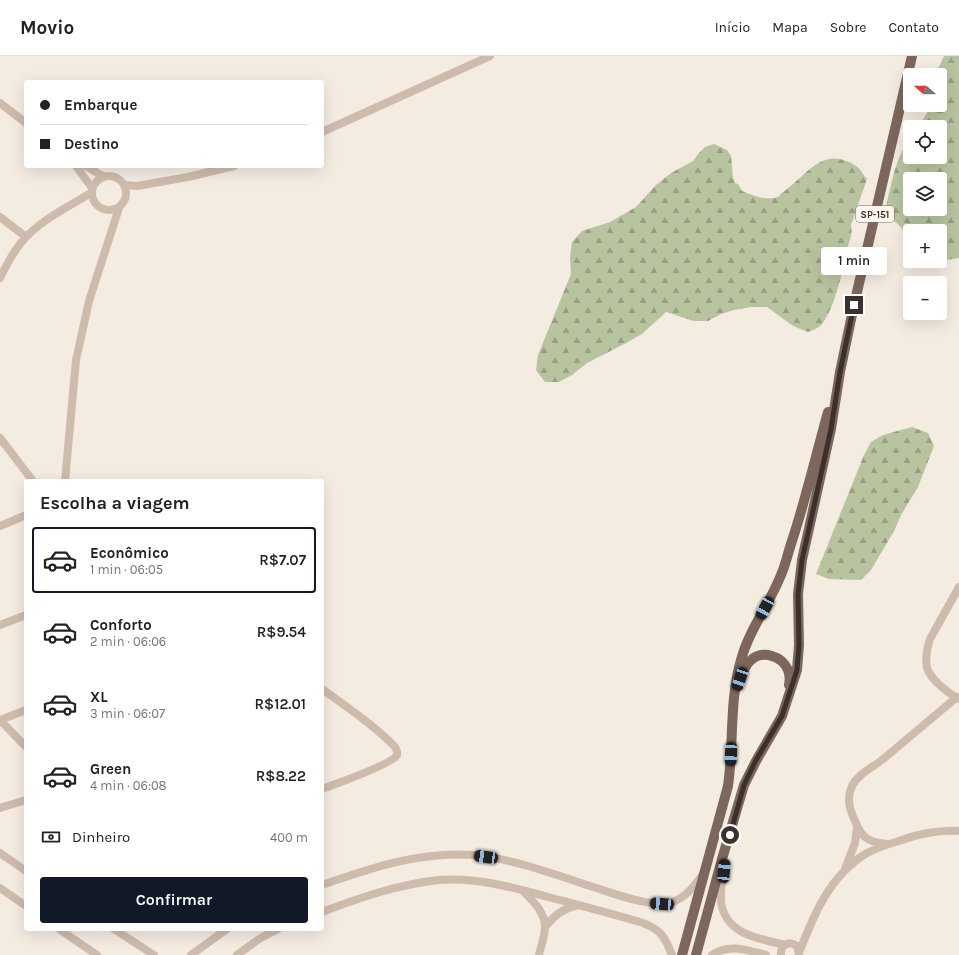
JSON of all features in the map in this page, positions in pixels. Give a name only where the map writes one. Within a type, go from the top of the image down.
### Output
[{"type":"main road","name":"SP-151","points":[[682,955],[728,786],[731,766],[732,700],[740,660],[749,637],[760,619],[781,575],[802,511],[840,372],[912,56]]},
{"type":"main road","name":"SP-151","points":[[696,955],[744,785],[756,760],[782,716],[797,670],[799,645],[798,594],[802,560],[831,429],[840,372]]},
{"type":"main road","points":[[732,700],[746,667],[751,660],[763,655],[776,657],[781,660],[788,669],[790,676],[789,695]]},
{"type":"street","points":[[324,131],[490,56]]},
{"type":"street","points":[[0,103],[24,121]]},
{"type":"street","points":[[77,168],[92,193],[98,208],[108,211],[118,208]]},
{"type":"street","points":[[89,168],[104,177]]},
{"type":"street","points":[[125,188],[188,177],[226,168]]},
{"type":"street","points":[[0,278],[9,260],[26,237],[51,216],[92,193],[98,179],[104,177],[114,177],[119,180],[125,188],[125,199],[118,208],[89,301],[76,360],[65,479]]},
{"type":"street","points":[[108,211],[109,239]]},
{"type":"street","points":[[0,217],[26,237]]},
{"type":"street","points":[[0,438],[31,479]]},
{"type":"street","points":[[62,479],[66,472]]},
{"type":"street","points":[[0,526],[24,516]]},
{"type":"street","points":[[888,844],[866,839],[857,827],[850,811],[849,803],[852,787],[857,779],[958,698],[940,684],[928,668],[926,661],[928,647],[934,631],[959,587]]},
{"type":"street","points":[[0,625],[24,616]]},
{"type":"street","points":[[324,693],[365,720],[393,744],[397,755],[393,759],[324,788]]},
{"type":"street","points":[[24,711],[0,720],[24,745]]},
{"type":"street","points":[[0,808],[24,801]]},
{"type":"street","points":[[844,870],[855,843],[857,827]]},
{"type":"street","points":[[799,954],[819,905],[826,893],[844,870],[867,853],[888,844],[920,834],[951,830],[959,831]]},
{"type":"street","points":[[726,846],[721,901],[729,921],[734,927],[749,936],[787,944],[792,943],[797,946],[799,954]]},
{"type":"street","points":[[0,853],[24,870]]},
{"type":"street","points":[[324,884],[370,868],[412,858],[472,855],[508,862],[652,904],[662,904],[673,902],[684,896],[706,870]]},
{"type":"street","points":[[324,911],[396,888],[439,880],[483,882],[522,890],[654,927],[665,939],[672,955]]},
{"type":"street","points":[[0,888],[24,905]]},
{"type":"street","points":[[522,890],[540,910],[545,927],[539,955]]},
{"type":"street","points":[[545,927],[559,912],[566,908],[579,905]]},
{"type":"street","points":[[781,955],[781,948],[798,938],[809,927]]},
{"type":"street","points":[[62,931],[97,955]]},
{"type":"street","points":[[117,931],[154,955]]},
{"type":"street","points":[[191,955],[224,931]]},
{"type":"street","points":[[237,955],[259,939],[274,931]]},
{"type":"street","points":[[712,955],[719,950],[732,948],[766,955]]},
{"type":"green space","points":[[944,56],[959,56],[959,258],[947,260],[947,224],[903,224],[903,230],[899,225],[884,214],[894,174],[903,150],[903,164],[947,164],[947,120],[922,120],[928,112],[947,112],[947,68],[938,68]]},
{"type":"green space","points":[[714,144],[727,150],[731,156],[735,183],[738,184],[742,191],[761,198],[775,198],[780,196],[780,194],[813,167],[828,159],[845,161],[856,166],[867,179],[851,225],[851,235],[842,271],[834,300],[827,317],[818,328],[808,332],[793,326],[767,307],[751,307],[734,310],[721,314],[708,321],[694,321],[666,312],[642,334],[587,363],[572,375],[559,382],[545,382],[536,370],[538,355],[571,274],[570,257],[572,242],[582,231],[610,222],[636,207],[656,185],[671,173],[693,161],[705,147]]},
{"type":"green space","points":[[912,427],[928,433],[934,446],[918,487],[871,570],[861,580],[829,579],[816,574],[864,455],[871,442],[883,435]]},
{"type":"route","points":[[730,835],[744,785],[756,760],[771,737],[782,716],[797,670],[799,645],[798,594],[802,560],[807,531],[831,429],[840,372],[854,305]]}]
